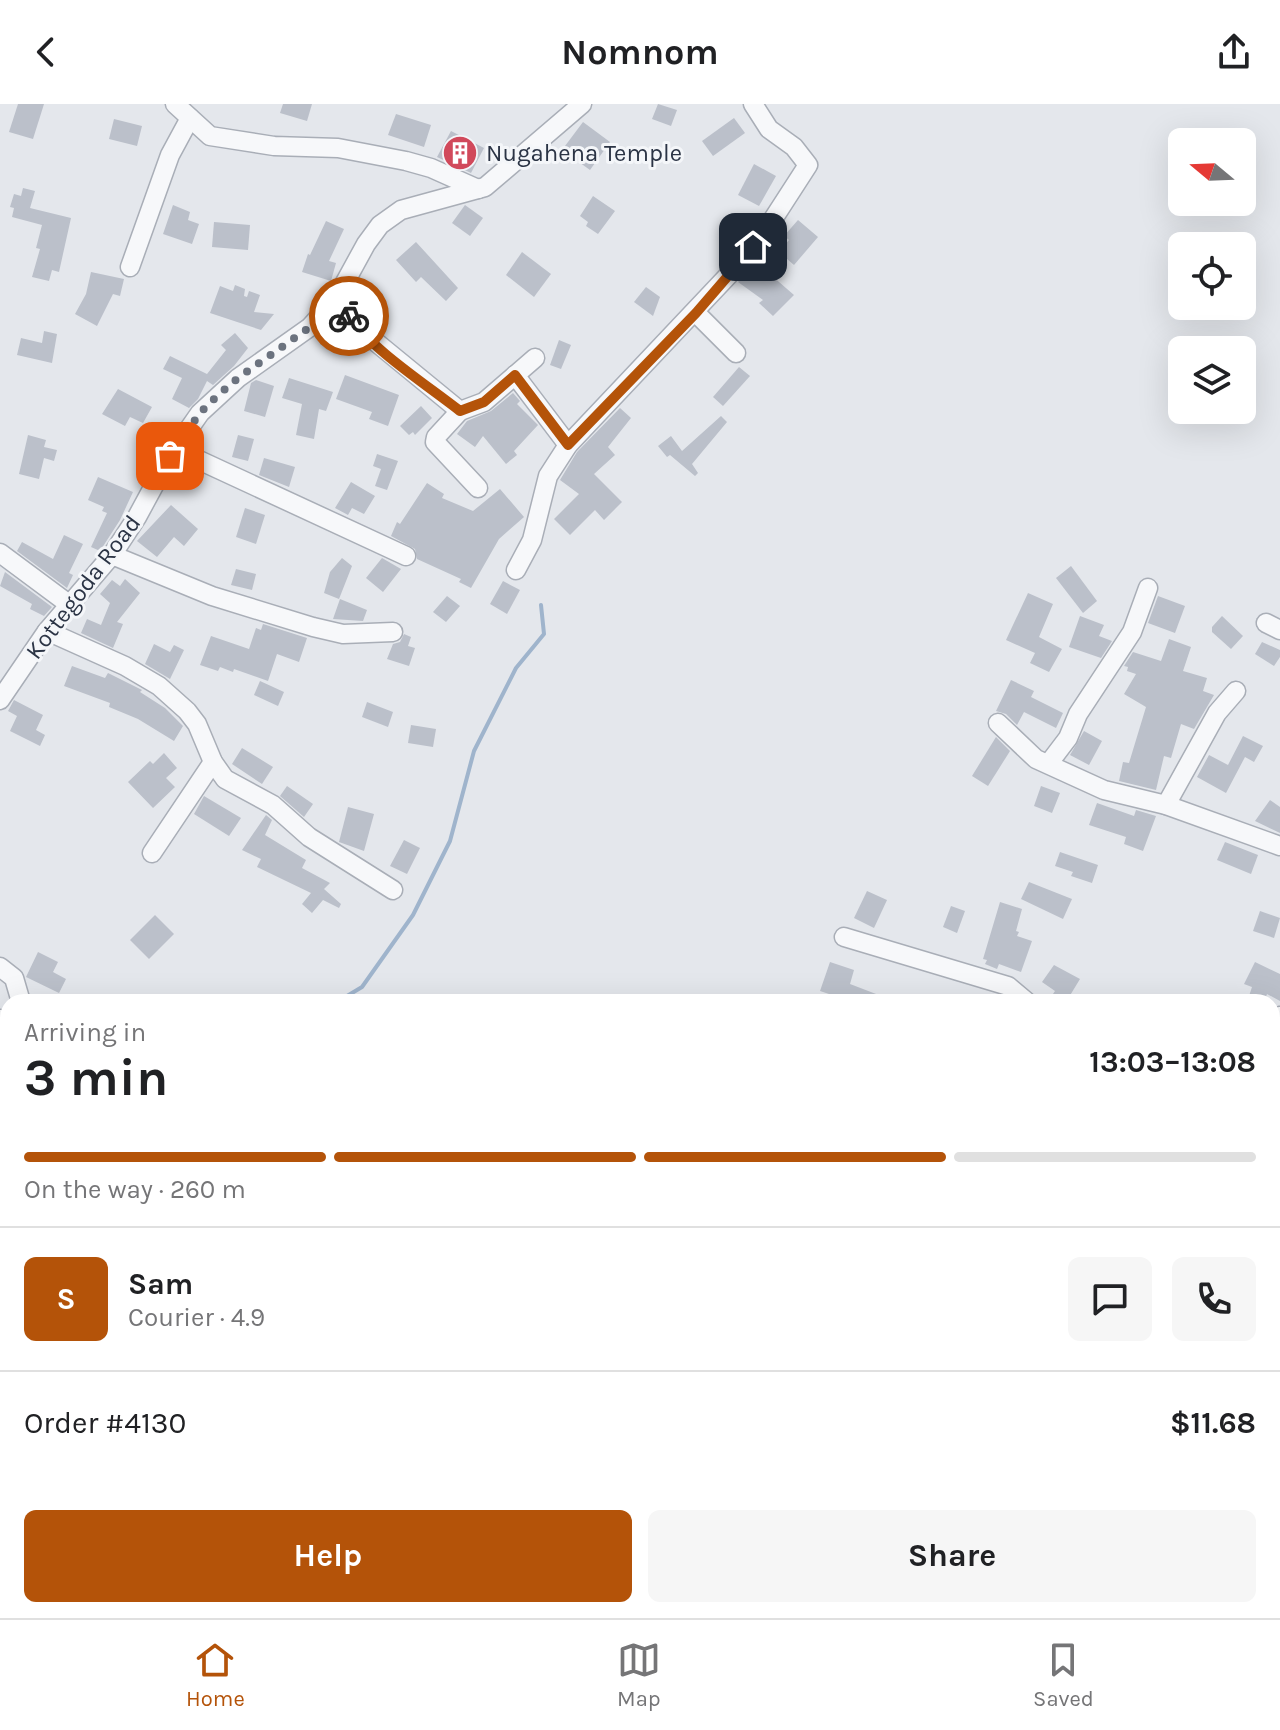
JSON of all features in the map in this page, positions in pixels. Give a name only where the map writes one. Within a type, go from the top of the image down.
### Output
[{"type":"street","points":[[175,104],[210,136],[274,146],[338,148],[406,161],[431,168],[478,189]]},
{"type":"street","name":"Kottegoda Road","points":[[0,700],[47,631],[112,555],[200,413],[225,388],[310,327],[337,297],[380,225],[401,210],[485,187],[582,104]]},
{"type":"street","points":[[516,570],[532,540],[548,476],[568,445],[696,313],[766,230],[808,165],[794,147],[769,129],[753,104]]},
{"type":"street","points":[[130,267],[170,155],[190,118]]},
{"type":"street","points":[[337,297],[355,325],[460,411]]},
{"type":"street","points":[[696,313],[736,353]]},
{"type":"street","points":[[478,488],[435,442],[436,437],[460,411],[484,402],[535,358]]},
{"type":"street","points":[[515,375],[568,445]]},
{"type":"street","points":[[175,449],[406,556]]},
{"type":"street","points":[[0,553],[70,605]]},
{"type":"street","points":[[112,555],[212,596],[313,627],[343,634],[393,632]]},
{"type":"street","points":[[1049,763],[1068,738],[1078,714],[1132,632],[1148,588]]},
{"type":"street","points":[[47,631],[125,666],[159,686],[197,724],[213,762],[225,779],[273,805],[309,837],[393,890]]},
{"type":"street","points":[[1166,805],[1217,713],[1236,691]]},
{"type":"street","points":[[998,723],[1036,759],[1104,790],[1166,805],[1280,846]]},
{"type":"street","points":[[152,853],[213,762]]},
{"type":"street","points":[[844,937],[1008,986],[1018,994]]},
{"type":"street","points":[[0,967],[14,978],[19,994]]},
{"type":"building","points":[[18,104],[44,104],[33,139],[9,132]]},
{"type":"building","points":[[283,104],[312,104],[307,121],[280,113]]},
{"type":"building","points":[[658,104],[677,110],[671,126],[652,119]]},
{"type":"building","points":[[396,114],[431,125],[424,147],[388,135]]},
{"type":"building","points":[[734,118],[745,133],[713,156],[702,141]]},
{"type":"building","points":[[114,119],[142,126],[137,146],[109,139]]},
{"type":"building","points":[[583,122],[610,142],[590,170],[562,150]]},
{"type":"building","name":"Nugahena Temple","points":[[451,131],[484,148],[471,173],[437,157]]},
{"type":"building","points":[[754,164],[776,176],[759,206],[738,195]]},
{"type":"building","points":[[23,188],[35,191],[30,208],[71,218],[59,272],[52,270],[49,281],[32,277],[40,249],[36,248],[42,225],[12,217],[14,208],[10,207],[14,194],[21,196]]},
{"type":"building","points":[[593,196],[615,211],[598,234],[586,226],[588,222],[580,216]]},
{"type":"building","points":[[173,205],[190,212],[188,220],[199,224],[192,244],[163,234]]},
{"type":"building","points":[[465,205],[483,218],[470,236],[452,223]]},
{"type":"building","points":[[798,220],[818,237],[794,265],[779,252],[789,240],[784,236]]},
{"type":"building","points":[[326,221],[344,229],[329,261],[336,263],[331,281],[302,272]]},
{"type":"building","points":[[214,222],[250,225],[248,250],[212,247]]},
{"type":"building","points":[[416,242],[458,288],[446,301],[421,277],[416,282],[396,260]]},
{"type":"building","points":[[522,252],[551,274],[534,297],[506,275]]},
{"type":"building","points":[[756,262],[794,295],[773,316],[759,303],[763,300],[738,282]]},
{"type":"building","points":[[91,272],[124,279],[120,296],[113,294],[97,326],[75,314],[86,294]]},
{"type":"building","points":[[235,285],[245,289],[244,296],[247,297],[249,291],[260,295],[254,312],[274,314],[261,330],[210,313],[220,286],[233,291]]},
{"type":"building","points":[[646,287],[660,297],[653,316],[634,302]]},
{"type":"building","points":[[326,330],[347,339],[341,353],[320,344]]},
{"type":"building","points":[[44,331],[57,334],[52,363],[17,355],[21,338],[42,343]]},
{"type":"building","points":[[235,333],[248,348],[234,366],[213,385],[207,381],[198,399],[189,408],[172,399],[182,378],[163,369],[170,356],[207,374],[226,350],[221,345]]},
{"type":"building","points":[[559,340],[571,345],[561,369],[550,365]]},
{"type":"building","points":[[739,367],[750,376],[723,406],[713,397]]},
{"type":"building","points":[[345,375],[399,395],[388,426],[369,419],[372,412],[336,399]]},
{"type":"building","points":[[289,378],[333,392],[326,411],[319,409],[314,439],[296,435],[302,404],[282,398]]},
{"type":"building","points":[[256,380],[274,386],[265,417],[244,411],[251,383]]},
{"type":"building","points":[[118,389],[152,407],[143,423],[130,417],[125,426],[102,414]]},
{"type":"building","points":[[513,393],[520,401],[517,404],[538,425],[514,451],[517,455],[506,464],[483,436],[475,447],[457,434],[467,421],[491,411]]},
{"type":"building","points":[[421,406],[432,418],[415,435],[413,432],[409,435],[400,426]]},
{"type":"building","points":[[620,408],[631,418],[608,447],[615,455],[594,474],[622,502],[604,520],[595,510],[570,535],[554,519],[579,494],[560,480],[577,452]]},
{"type":"building","points":[[721,416],[727,422],[692,464],[698,473],[695,476],[670,455],[667,457],[658,446],[671,436],[682,451]]},
{"type":"building","points":[[28,435],[46,440],[44,447],[57,450],[54,461],[44,458],[39,479],[19,474]]},
{"type":"building","points":[[238,435],[254,439],[248,461],[232,457]]},
{"type":"building","points":[[377,454],[398,461],[387,490],[375,486],[381,469],[373,466]]},
{"type":"building","points":[[264,458],[295,467],[289,487],[259,475]]},
{"type":"building","points":[[98,477],[133,492],[100,551],[91,547],[107,513],[102,511],[104,507],[88,500]]},
{"type":"building","points":[[351,482],[375,496],[364,514],[352,508],[348,515],[335,508]]},
{"type":"building","points":[[427,483],[444,494],[442,498],[473,511],[500,489],[524,517],[499,539],[471,588],[459,582],[461,579],[417,559],[415,549],[391,536],[397,522],[400,524]]},
{"type":"building","points":[[171,505],[198,529],[184,546],[174,537],[157,557],[137,541]]},
{"type":"building","points":[[245,508],[265,515],[256,544],[236,537]]},
{"type":"building","points":[[64,535],[83,544],[69,573],[73,575],[67,588],[17,551],[22,542],[53,559]]},
{"type":"building","points":[[342,558],[352,566],[339,599],[324,593],[330,572]]},
{"type":"building","points":[[382,558],[401,569],[383,592],[366,578]]},
{"type":"building","points":[[1071,566],[1097,601],[1083,613],[1056,578]]},
{"type":"building","points":[[236,569],[256,574],[252,590],[231,585]]},
{"type":"building","points":[[5,572],[52,607],[44,616],[30,609],[32,604],[0,586]]},
{"type":"building","points":[[125,579],[140,593],[117,622],[123,624],[113,648],[81,633],[87,619],[101,625],[110,603],[100,594],[112,580],[120,586]]},
{"type":"building","points":[[503,581],[520,590],[507,614],[490,604]]},
{"type":"building","points":[[1028,593],[1053,604],[1039,637],[1062,649],[1049,672],[1030,663],[1035,653],[1006,640]]},
{"type":"building","points":[[447,596],[460,606],[446,622],[433,612]]},
{"type":"building","points":[[1158,596],[1185,606],[1175,633],[1148,623]]},
{"type":"building","points":[[340,599],[367,610],[363,621],[333,619]]},
{"type":"building","points":[[1080,616],[1104,625],[1099,636],[1112,641],[1101,658],[1069,647]]},
{"type":"building","points":[[1222,616],[1243,636],[1231,649],[1212,632],[1212,627]]},
{"type":"building","points":[[263,624],[307,638],[299,662],[277,654],[268,681],[234,669],[233,672],[220,667],[218,671],[200,665],[211,636],[249,649],[256,628],[261,630]]},
{"type":"building","points":[[404,634],[411,637],[408,646],[415,648],[409,666],[387,659],[393,644],[400,642]]},
{"type":"building","points":[[1169,639],[1191,647],[1183,671],[1207,678],[1203,691],[1214,695],[1194,729],[1181,724],[1171,758],[1164,756],[1156,790],[1119,781],[1123,762],[1129,763],[1146,707],[1124,694],[1136,674],[1127,671],[1128,667],[1124,666],[1133,652],[1161,661]]},
{"type":"building","points":[[1262,642],[1280,650],[1280,657],[1274,666],[1255,654]]},
{"type":"building","points":[[154,644],[170,652],[174,645],[184,650],[170,679],[145,664]]},
{"type":"building","points":[[72,666],[105,678],[108,673],[142,690],[140,692],[165,708],[183,726],[174,741],[138,719],[109,707],[110,703],[64,686]]},
{"type":"building","points":[[1011,680],[1034,691],[1031,697],[1063,713],[1056,728],[1024,712],[1017,725],[1006,714],[996,711]]},
{"type":"building","points":[[260,681],[284,692],[278,706],[254,695]]},
{"type":"building","points":[[14,700],[43,715],[36,730],[45,735],[40,746],[10,731],[17,716],[8,711]]},
{"type":"building","points":[[367,702],[393,712],[388,727],[362,717]]},
{"type":"building","points":[[411,725],[436,729],[433,747],[408,743]]},
{"type":"building","points":[[1084,731],[1102,741],[1089,765],[1070,755]]},
{"type":"building","points":[[1243,736],[1263,746],[1254,762],[1245,757],[1226,793],[1197,777],[1209,755],[1228,765]]},
{"type":"building","points":[[996,737],[1010,751],[988,786],[972,776]]},
{"type":"building","points":[[242,748],[273,767],[262,784],[232,764]]},
{"type":"building","points":[[164,753],[177,768],[166,778],[175,787],[153,808],[128,782],[150,761],[153,764]]},
{"type":"building","points":[[287,786],[313,804],[304,817],[280,796]]},
{"type":"building","points":[[1041,786],[1060,793],[1052,813],[1034,806]]},
{"type":"building","points":[[204,796],[241,818],[229,836],[194,814]]},
{"type":"building","points":[[1270,800],[1280,807],[1280,833],[1255,821]]},
{"type":"building","points":[[1097,803],[1134,816],[1136,810],[1156,816],[1143,851],[1124,844],[1126,837],[1089,825]]},
{"type":"building","points":[[348,807],[374,814],[364,851],[339,842]]},
{"type":"building","points":[[266,815],[272,820],[265,835],[306,860],[302,868],[330,883],[324,889],[341,904],[339,908],[323,900],[312,913],[302,904],[311,893],[257,867],[261,859],[242,850]]},
{"type":"building","points":[[404,840],[420,848],[407,874],[390,866]]},
{"type":"building","points":[[1225,842],[1258,855],[1251,874],[1217,860]]},
{"type":"building","points":[[1060,852],[1098,865],[1092,883],[1071,876],[1073,872],[1055,866]]},
{"type":"building","points":[[1029,882],[1072,899],[1063,919],[1021,899]]},
{"type":"building","points":[[867,891],[887,900],[874,928],[854,918]]},
{"type":"building","points":[[1000,902],[1022,909],[1017,936],[1032,941],[1021,972],[999,964],[997,969],[985,964],[987,960],[983,959]]},
{"type":"building","points":[[951,906],[965,911],[957,933],[943,927]]},
{"type":"building","points":[[1260,911],[1280,918],[1274,938],[1253,931]]},
{"type":"building","points":[[155,915],[174,934],[149,959],[130,940]]},
{"type":"building","points":[[38,952],[58,962],[53,972],[66,979],[59,993],[26,977]]},
{"type":"building","points":[[830,962],[854,970],[850,984],[876,994],[829,994],[820,991]]},
{"type":"building","points":[[1255,962],[1280,974],[1280,994],[1250,994],[1252,987],[1244,984]]},
{"type":"building","points":[[1054,965],[1080,979],[1071,994],[1053,994],[1055,991],[1042,982]]},
{"type":"waterway","points":[[350,994],[362,987],[413,915],[450,841],[474,751],[516,668],[544,634],[541,605]]},
{"type":"way so far","points":[[170,456],[200,413],[216,397],[310,327],[337,297],[349,316]]},
{"type":"place","name":"Nugahena Temple","points":[[460,153]]},
{"type":"route","points":[[349,316],[383,350],[460,411],[484,402],[515,375],[568,445],[696,313],[753,247]]}]
